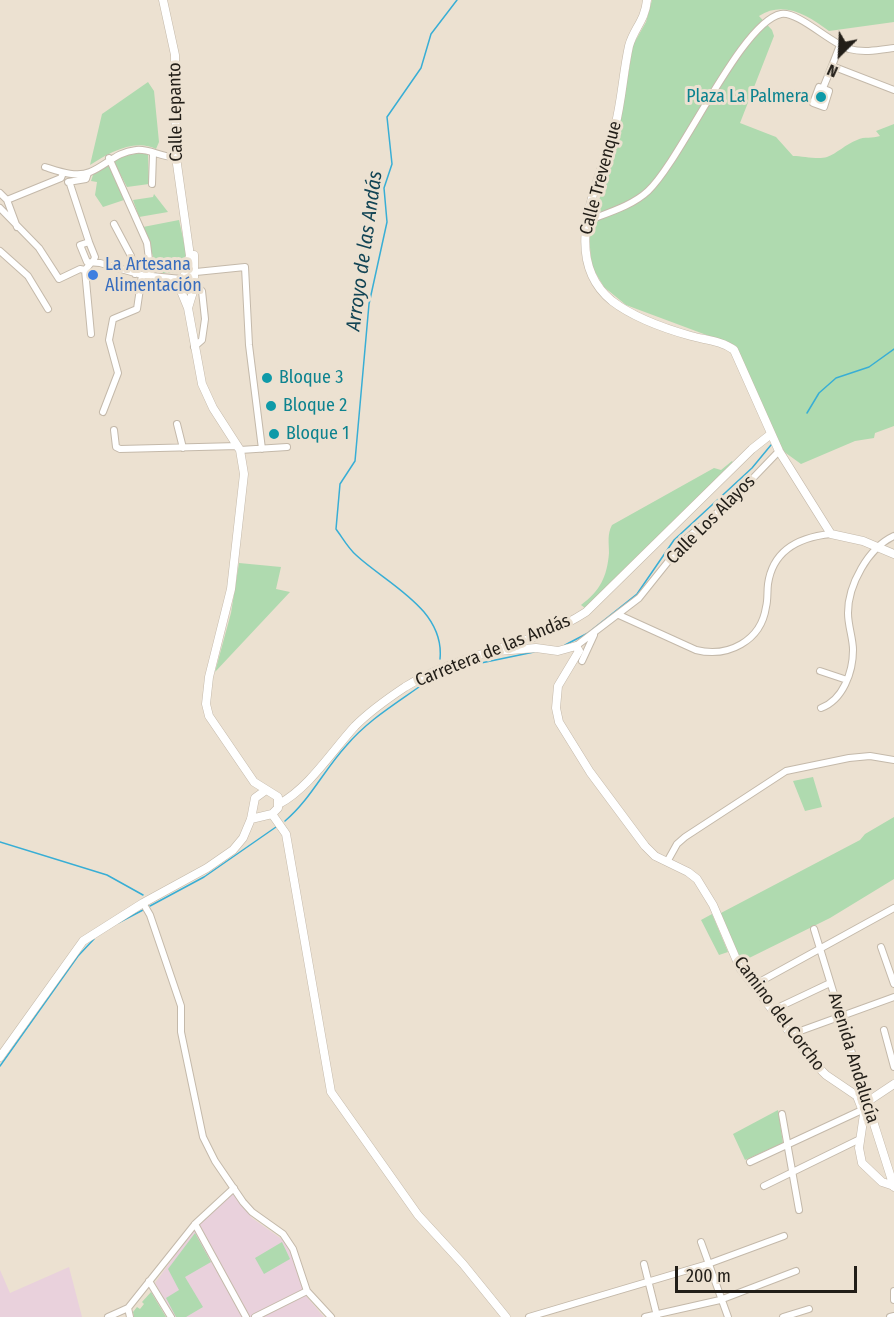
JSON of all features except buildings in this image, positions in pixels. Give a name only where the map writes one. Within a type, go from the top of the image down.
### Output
[{"type":"street","name":"Calle Lepanto","points":[[163,0],[176,55],[176,157],[190,256],[181,289],[188,308],[194,347],[206,394],[239,448],[244,474],[244,490],[229,605],[206,693],[209,716],[254,782]]},
{"type":"street","name":"Calle Trevenque","points":[[647,0],[645,16],[630,45],[622,99],[587,221],[584,240],[588,265],[593,278],[606,295],[627,310],[663,326],[724,344],[734,350],[779,451],[831,534]]},
{"type":"street","points":[[587,221],[632,202],[653,186],[676,154],[725,72],[757,33],[774,17],[786,15],[797,18],[840,45],[857,51],[894,48]]},
{"type":"street","points":[[823,88],[840,45]]},
{"type":"street","points":[[832,66],[894,90]]},
{"type":"street","points":[[7,200],[62,176],[88,172],[109,158],[135,150],[176,157]]},
{"type":"street","points":[[152,184],[153,154]]},
{"type":"street","points":[[109,158],[147,243],[153,276]]},
{"type":"street","points":[[45,166],[62,176],[70,184],[89,242],[91,334]]},
{"type":"street","points":[[70,184],[86,179],[88,172]]},
{"type":"street","points":[[0,193],[7,200],[17,228]]},
{"type":"street","points":[[0,208],[39,248],[59,279],[91,264],[153,276],[192,278],[194,285],[202,291],[205,319],[202,340],[194,347]]},
{"type":"street","points":[[103,412],[118,373],[109,340],[113,320],[137,309],[139,274],[114,224]]},
{"type":"street","name":"Calle Lepanto","points":[[185,225],[194,254],[196,272],[188,308]]},
{"type":"street","points":[[0,251],[28,276],[48,309]]},
{"type":"street","points":[[196,272],[245,267],[249,345],[262,448]]},
{"type":"street","points":[[153,276],[188,292],[194,285]]},
{"type":"street","points":[[177,424],[183,448]]},
{"type":"street","points":[[114,430],[116,447],[120,449],[287,447]]},
{"type":"street","name":"Carretera de las Andás","points":[[279,804],[380,704],[438,670],[498,651],[563,626],[586,612],[762,439],[771,434]]},
{"type":"street","name":"Calle Los Alayos","points":[[619,615],[649,589],[671,555],[687,538],[731,501],[779,451]]},
{"type":"street","points":[[619,615],[696,650],[707,652],[730,650],[758,631],[766,607],[771,572],[781,554],[800,540],[831,534],[879,547],[894,554]]},
{"type":"street","points":[[821,708],[833,700],[848,680],[853,648],[848,612],[850,597],[860,572],[879,547],[894,536]]},
{"type":"street","name":"Camino del Corcho","points":[[577,647],[619,615]]},
{"type":"street","name":"Camino del Corcho","points":[[594,635],[578,661],[558,686],[556,708],[559,722],[590,772],[645,846],[656,856],[688,872],[702,886],[740,968],[792,1034],[826,1075],[853,1092],[865,1106]]},
{"type":"street","points":[[531,637],[535,647]]},
{"type":"street","points":[[517,642],[550,651],[577,647],[578,661]]},
{"type":"street","points":[[498,651],[535,647]]},
{"type":"street","points":[[820,671],[848,680]]},
{"type":"street","points":[[668,862],[677,844],[685,837],[786,771],[849,758],[870,756],[894,760]]},
{"type":"street","points":[[254,782],[276,794],[291,794]]},
{"type":"street","points":[[0,1057],[82,941],[143,903],[207,868],[233,850],[243,838],[251,819],[257,795],[254,782]]},
{"type":"street","points":[[257,795],[266,790]]},
{"type":"street","points":[[251,819],[272,814],[279,804],[276,794]]},
{"type":"street","points":[[254,805],[263,815]]},
{"type":"street","points":[[272,814],[286,834],[331,1092],[418,1215],[463,1264],[506,1317]]},
{"type":"street","points":[[143,903],[150,915],[181,1006],[181,1032],[203,1137],[215,1161],[252,1212],[283,1234],[293,1249],[307,1291],[331,1317]]},
{"type":"street","points":[[754,985],[820,951],[894,908]]},
{"type":"street","name":"Avenida Andalucía","points":[[814,929],[865,1106],[894,1186]]},
{"type":"street","points":[[881,947],[894,984]]},
{"type":"street","points":[[773,1010],[830,983]]},
{"type":"street","points":[[792,1034],[894,997]]},
{"type":"street","points":[[884,1030],[894,1067]]},
{"type":"street","points":[[750,1162],[865,1106],[894,1084]]},
{"type":"street","points":[[865,1106],[858,1153],[862,1163],[882,1182],[894,1186]]},
{"type":"street","points":[[782,1114],[799,1210]]},
{"type":"street","points":[[764,1186],[860,1139]]},
{"type":"street","points":[[108,1317],[128,1308],[195,1224],[234,1188]]},
{"type":"street","points":[[195,1224],[246,1317]]},
{"type":"street","points":[[529,1317],[708,1264],[784,1236]]},
{"type":"street","points":[[701,1242],[728,1317]]},
{"type":"street","points":[[644,1264],[657,1315]]},
{"type":"street","points":[[645,1317],[722,1299],[796,1271]]},
{"type":"street","points":[[149,1281],[171,1317]]},
{"type":"street","points":[[255,1317],[307,1291]]},
{"type":"street","points":[[894,1291],[894,1300]]},
{"type":"street","points":[[128,1308],[130,1317]]},
{"type":"street","points":[[783,1317],[809,1309]]},
{"type":"shaded area","points":[[233,1192],[252,1218],[283,1240],[292,1254],[306,1296],[324,1317],[174,1317],[155,1283],[194,1229]]},
{"type":"shaded area","points":[[69,1267],[82,1317],[0,1317],[0,1270],[10,1293]]},
{"type":"green space","points":[[652,0],[894,0],[894,22],[829,31],[804,15],[786,9],[768,11],[759,16],[772,30],[774,36],[740,123],[776,137],[793,156],[819,158],[830,156],[860,139],[880,136],[876,131],[894,124],[894,426],[875,433],[874,438],[855,441],[801,464],[783,451],[736,346],[626,305],[604,287],[592,267],[589,238],[621,119],[633,45],[646,22]]},
{"type":"green space","points":[[148,82],[154,91],[159,142],[156,149],[139,145],[122,148],[90,165],[102,114]]},
{"type":"green space","points":[[143,152],[148,155],[149,184],[127,187],[112,159]]},
{"type":"green space","points":[[108,162],[124,200],[103,207],[95,195],[97,182],[91,181],[93,175]]},
{"type":"green space","points":[[154,194],[168,212],[139,217],[133,200],[153,197]]},
{"type":"green space","points":[[179,220],[187,256],[182,270],[175,273],[163,273],[156,265],[143,227]]},
{"type":"green space","points":[[732,461],[734,464],[585,608],[581,605],[598,589],[604,576],[612,525],[714,468],[721,470]]},
{"type":"green space","points":[[239,563],[281,567],[276,589],[290,592],[215,672],[231,613]]},
{"type":"green space","points":[[813,777],[822,807],[805,811],[793,781]]},
{"type":"green space","points":[[894,817],[894,879],[830,918],[741,962],[719,914],[860,840],[865,834]]},
{"type":"green space","points":[[712,914],[728,952],[719,955],[701,920]]},
{"type":"green space","points":[[778,1110],[783,1143],[745,1160],[733,1134]]},
{"type":"green space","points":[[195,1233],[211,1262],[185,1277],[203,1307],[186,1317],[176,1317],[166,1298],[179,1290],[168,1269]]},
{"type":"green space","points":[[282,1242],[290,1259],[264,1274],[255,1258]]},
{"type":"green space","points":[[151,1292],[166,1317],[134,1317],[133,1312],[137,1307],[140,1309],[144,1304],[142,1302]]},
{"type":"waterway","name":"Arroyo de las Andás","points":[[440,659],[439,641],[424,612],[398,587],[356,555],[336,529],[340,484],[355,461],[369,304],[387,222],[384,188],[392,164],[387,117],[421,68],[431,34],[457,0]]},
{"type":"waterway","points":[[807,413],[819,393],[836,378],[869,367],[894,349]]},
{"type":"waterway","points":[[565,645],[588,633],[637,594],[674,540],[752,468],[771,445]]},
{"type":"waterway","points":[[481,663],[534,652]]},
{"type":"waterway","name":"Arroyo de las Andás","points":[[285,821],[302,804],[355,736],[426,682]]},
{"type":"waterway","name":"Arroyo de las Andás","points":[[150,906],[204,877],[276,827]]},
{"type":"waterway","points":[[0,842],[107,875],[143,895]]},
{"type":"waterway","name":"Arroyo de las Andás","points":[[118,923],[143,910]]},
{"type":"waterway","name":"Arroyo de las Andás","points":[[0,1066],[78,956],[94,939]]},
{"type":"place","name":"Plaza La Palmera","points":[[821,97]]},
{"type":"place","name":"La Artesana Alimentación","points":[[93,275]]},
{"type":"place","name":"Bloque 3","points":[[267,378]]},
{"type":"place","name":"Bloque 2","points":[[271,406]]},
{"type":"place","name":"Bloque 1","points":[[274,434]]}]
